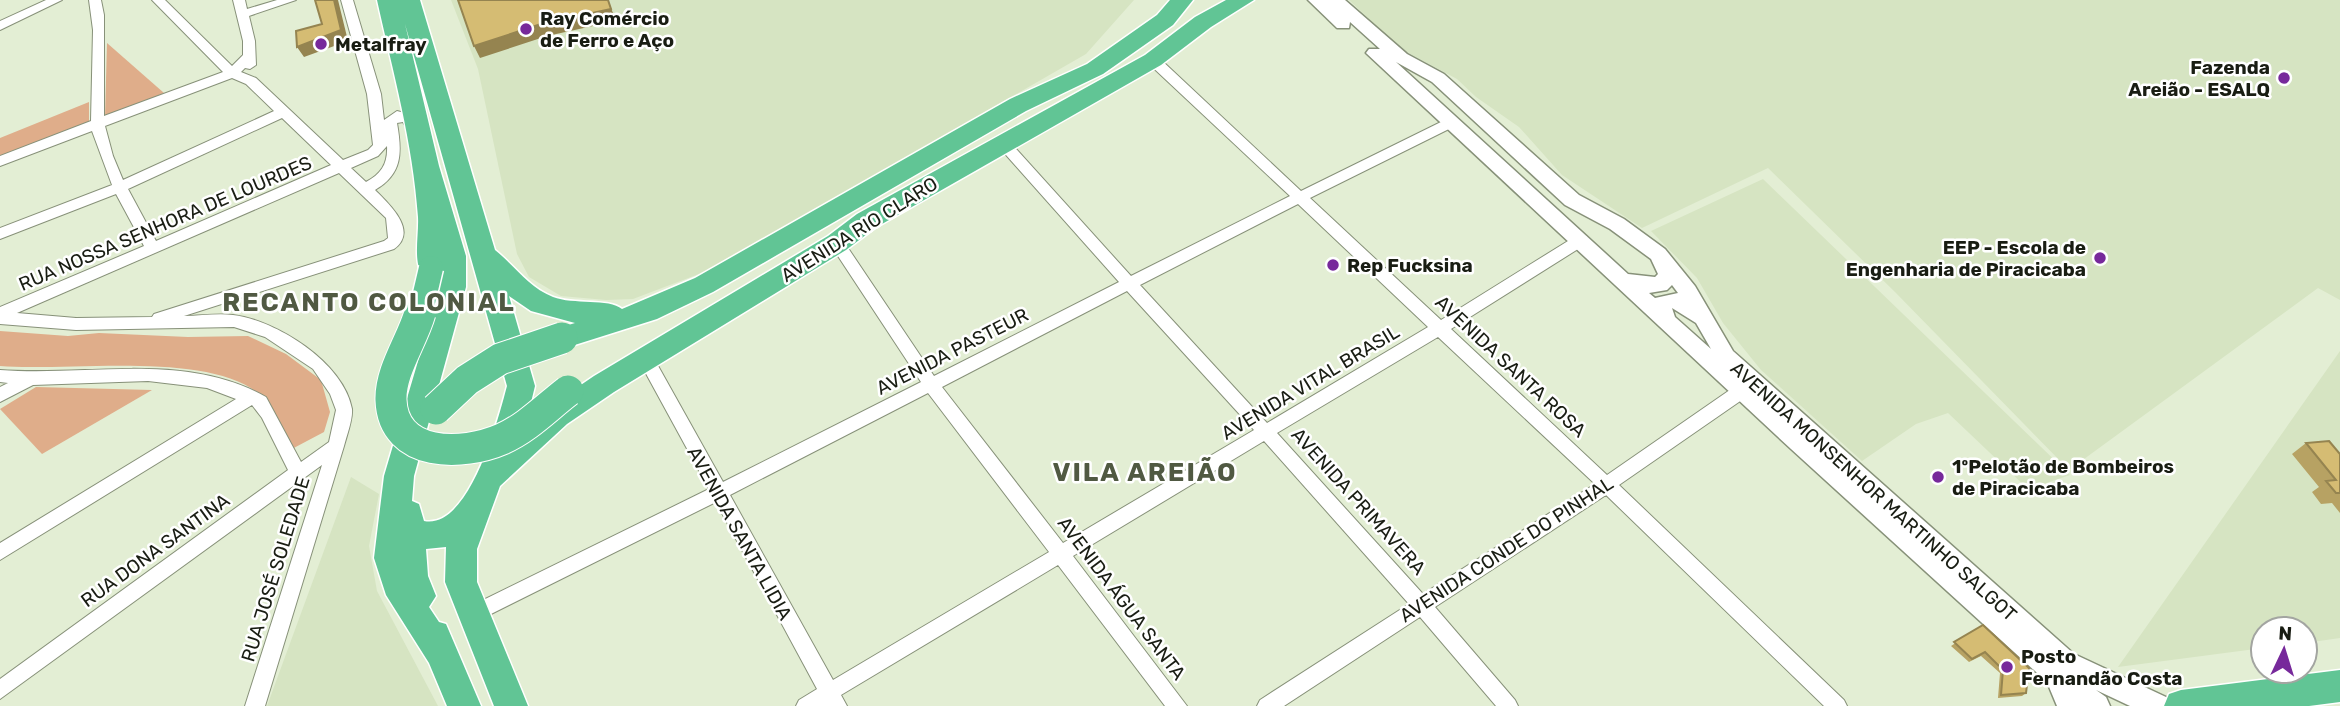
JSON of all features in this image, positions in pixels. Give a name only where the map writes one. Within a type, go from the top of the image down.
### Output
[{"type":"highway","points":[[1183,0],[1194,9],[1214,16]]},
{"type":"highway","name":"AVENIDA RIO CLARO","points":[[407,527],[416,468],[436,409],[467,380],[500,359],[647,312],[737,266],[1018,105],[1095,69],[1165,20],[1183,0]]},
{"type":"highway","name":"AVENIDA RIO CLARO","points":[[488,478],[557,416],[646,359],[837,243],[866,221],[1153,60],[1214,16],[1243,0]]},
{"type":"highway","points":[[404,1],[432,229],[431,268],[416,327],[391,402],[396,428],[415,444],[436,451],[485,446],[517,429],[568,391],[684,317],[866,221]]},
{"type":"highway","points":[[404,1],[459,174],[521,386],[510,429],[472,514],[461,549],[461,582],[511,706]]},
{"type":"highway","points":[[424,154],[453,256],[453,287],[399,475],[390,558],[397,584],[440,652]]},
{"type":"highway","points":[[481,250],[503,279],[530,300],[564,312],[595,315],[647,312]]},
{"type":"highway","points":[[407,527],[420,536],[439,537],[458,529],[472,514]]},
{"type":"highway","points":[[407,527],[412,576],[440,652],[464,706]]},
{"type":"highway","points":[[2180,706],[2340,686]]},
{"type":"main road","name":"AVENIDA MONSENHOR MARTINHO SALGOT","points":[[1316,0],[1743,390],[2065,662],[2157,706]]},
{"type":"main road","name":"AVENIDA MONSENHOR MARTINHO SALGOT","points":[[1335,0],[1401,58],[1438,78],[1484,124],[1572,200],[1642,240],[1658,254],[1688,291],[1726,356],[2056,674],[2068,695],[2070,706]]},
{"type":"main road","points":[[1434,110],[1437,106],[1446,104],[1484,124]]},
{"type":"main road","points":[[1618,278],[1637,285],[1655,286],[1664,282],[1669,275],[1665,265]]},
{"type":"main road","points":[[1665,318],[1661,304],[1671,299],[1680,300],[1708,329]]},
{"type":"main road","points":[[2056,674],[2098,706]]},
{"type":"street","points":[[0,26],[56,0]]},
{"type":"street","points":[[95,0],[100,19],[98,126],[120,187],[153,249]]},
{"type":"street","points":[[140,324],[389,245],[396,240],[398,233],[393,216],[367,188],[251,81],[232,73],[158,0]]},
{"type":"street","points":[[239,0],[244,13],[251,81]]},
{"type":"street","points":[[244,13],[290,0]]},
{"type":"street","points":[[346,0],[374,94],[380,146],[373,153]]},
{"type":"street","points":[[0,161],[232,73],[250,56]]},
{"type":"street","name":"AVENIDA SANTA ROSA","points":[[1153,60],[1607,485],[1837,706]]},
{"type":"street","points":[[374,94],[394,119]]},
{"type":"street","points":[[0,234],[120,187],[283,112]]},
{"type":"street","points":[[367,188],[380,182],[391,171],[395,155],[390,121],[407,118],[424,154]]},
{"type":"street","name":"AVENIDA PASTEUR","points":[[473,614],[718,495],[1298,197],[1450,123]]},
{"type":"street","name":"AVENIDA PRIMAVERA","points":[[1003,144],[1422,603],[1507,706]]},
{"type":"street","points":[[373,153],[389,152],[395,155]]},
{"type":"street","name":"RUA NOSSA SENHORA DE LOURDES","points":[[0,316],[373,153]]},
{"type":"street","name":"AVENIDA VITAL BRASIL","points":[[806,706],[833,699],[1062,554],[1440,328],[1581,240]]},
{"type":"street","name":"AVENIDA ÁGUA SANTA","points":[[837,243],[932,386],[1177,706]]},
{"type":"street","name":"RUA JOSÉ SOLEDADE","points":[[0,316],[76,324],[234,321],[271,333],[292,346],[319,365],[337,392],[344,410],[336,446],[255,706]]},
{"type":"street","name":"AVENIDA SANTA LIDIA","points":[[646,359],[718,495],[833,699]]},
{"type":"street","points":[[0,376],[28,380],[161,375],[196,377],[261,402],[298,473]]},
{"type":"street","points":[[0,395],[28,380]]},
{"type":"street","name":"AVENIDA CONDE DO PINHAL","points":[[1267,706],[1607,485],[1633,464],[1743,390]]},
{"type":"street","points":[[0,552],[250,398]]},
{"type":"street","name":"RUA DONA SANTINA","points":[[0,690],[336,446]]},
{"type":"shaded area","points":[[451,0],[1134,0],[1086,54],[712,269],[633,299],[606,300],[561,296],[529,277],[517,254],[478,69]]},
{"type":"shaded area","name":"EEP - Escola de Engenharia de Piracicaba","points":[[1349,0],[2340,0],[2340,300],[2318,288],[2069,470],[1895,292],[1768,168],[1642,228],[1562,175],[1519,127],[1476,97],[1457,79],[1401,49]]},
{"type":"shaded area","points":[[107,43],[164,93],[105,118]]},
{"type":"shaded area","points":[[89,102],[89,123],[0,157],[0,138]]},
{"type":"shaded area","points":[[1763,179],[2070,475],[2028,489],[1948,413],[1916,424],[1862,461],[1761,370],[1723,323],[1697,278],[1651,231]]},
{"type":"shaded area","points":[[0,331],[68,336],[99,333],[188,337],[248,336],[286,354],[321,380],[330,412],[324,432],[290,450],[267,403],[241,383],[212,373],[177,368],[0,366]]},
{"type":"shaded area","points":[[2340,351],[2340,638],[2319,641],[2319,615],[2249,615],[2249,650],[2118,667]]},
{"type":"shaded area","points":[[36,387],[152,390],[42,454],[0,409]]},
{"type":"shaded area","points":[[351,477],[379,494],[369,546],[377,591],[438,706],[267,706]]},
{"type":"building","points":[[315,0],[334,0],[341,30],[297,47],[296,31],[322,24]]},
{"type":"building","name":"Ray Comércio de Ferro e Aço","points":[[458,0],[608,0],[611,9],[541,24],[474,46]]},
{"type":"building","points":[[2329,441],[2340,454],[2340,493],[2336,493],[2326,481],[2336,480],[2306,443]]},
{"type":"building","name":"Posto Fernandão Costa","points":[[1983,625],[2029,668],[2026,693],[2001,695],[2003,670],[1985,652],[1972,659],[1954,642]]},
{"type":"place","name":"Ray Comércio de Ferro e Aço","points":[[526,29]]},
{"type":"place","name":"Metalfray","points":[[321,44]]},
{"type":"place","name":"Fazenda Areião - ESALQ","points":[[2284,78]]},
{"type":"place","name":"EEP - Escola de Engenharia de Piracicaba","points":[[2100,258]]},
{"type":"place","name":"Rep Fucksina","points":[[1333,265]]},
{"type":"place","name":"1ºPelotão de Bombeiros de Piracicaba","points":[[1938,477]]},
{"type":"place","name":"Posto Fernandão Costa","points":[[2007,667]]},
{"type":"district","name":"RECANTO COLONIAL","points":[[369,302]]},
{"type":"district","name":"VILA AREIÃO","points":[[1145,472]]}]
